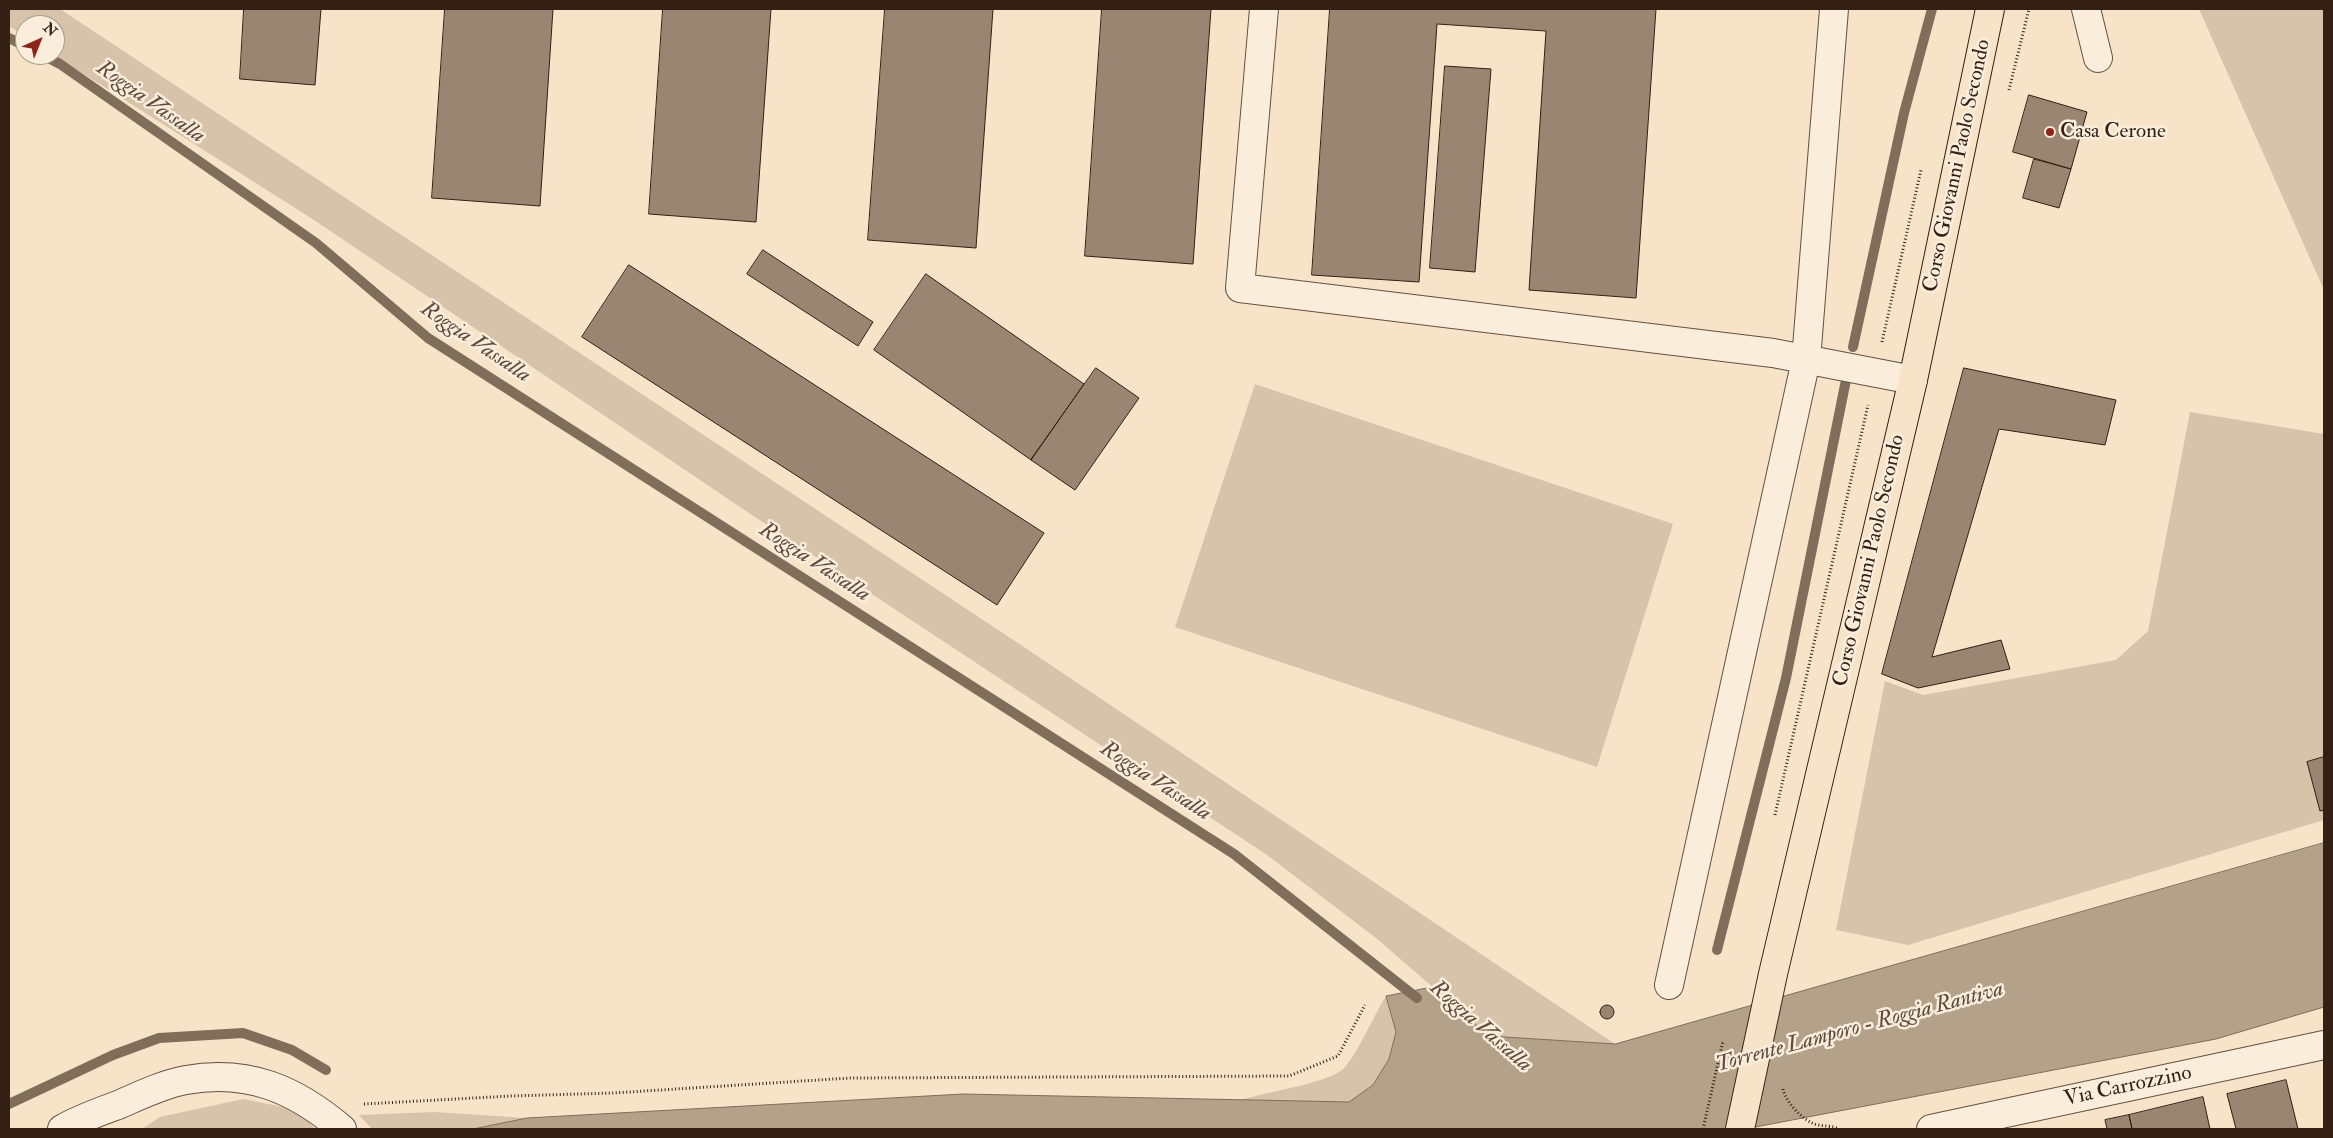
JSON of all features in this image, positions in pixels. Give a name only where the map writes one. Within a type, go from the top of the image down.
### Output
[{"type":"main road","name":"Corso Giovanni Paolo Secondo","points":[[1741,1125],[1773,974],[1913,380],[1990,9]]},
{"type":"street","points":[[1264,9],[1240,288],[1753,351],[1913,380]]},
{"type":"street","points":[[1669,985],[1806,360],[1834,9]]},
{"type":"street","points":[[2086,9],[2098,58]]},
{"type":"street","name":"Via Carrozzino","points":[[1931,1129],[2324,1045]]},
{"type":"street","points":[[62,1129],[142,1095],[184,1080],[230,1077],[275,1086],[321,1111],[342,1129]]},
{"type":"path","points":[[1774,818],[1923,162]]},
{"type":"path","points":[[321,1111],[355,1104],[612,1093],[850,1078],[1289,1076],[1338,1056],[1365,1005]]},
{"type":"path","points":[[1703,1129],[1724,1038]]},
{"type":"path","points":[[1782,1088],[1784,1096],[1796,1111],[1812,1124],[1839,1129]]},
{"type":"shaded area","points":[[9,9],[60,9],[1021,645],[1615,1044],[1489,1036],[1376,938],[1267,855],[740,507],[314,220],[65,62],[65,15],[15,15],[15,30],[9,26]]},
{"type":"shaded area","points":[[2199,9],[2324,9],[2324,290]]},
{"type":"shaded area","points":[[1255,384],[1673,524],[1597,767],[1175,627]]},
{"type":"shaded area","points":[[2190,412],[2324,434],[2324,820],[1908,945],[1836,930],[1885,681],[1923,695],[2116,660],[2148,631]]},
{"type":"shaded area","points":[[1386,996],[1396,1032],[1389,1059],[1373,1085],[1349,1102],[1241,1100],[1314,1082],[1339,1072],[1346,1066],[1356,1050]]},
{"type":"shaded area","points":[[243,1099],[294,1109],[316,1129],[142,1129],[160,1117]]},
{"type":"shaded area","points":[[434,1112],[527,1118],[473,1129],[372,1129],[359,1115]]},
{"type":"water","name":"Torrente Lamporo - Roggia Rantiva","points":[[2324,843],[2324,1007],[2216,1039],[1745,1129],[473,1129],[527,1118],[963,1094],[1349,1102],[1373,1085],[1389,1059],[1396,1032],[1386,996],[1432,987],[1489,1036],[1615,1044]]},
{"type":"building","points":[[244,9],[321,9],[315,85],[240,79]]},
{"type":"building","points":[[445,9],[553,9],[540,206],[432,198]]},
{"type":"building","points":[[663,9],[771,9],[756,222],[649,214]]},
{"type":"building","points":[[885,9],[993,9],[976,248],[868,240]]},
{"type":"building","points":[[1102,9],[1211,9],[1193,264],[1085,256]]},
{"type":"building","points":[[1330,9],[1656,9],[1636,298],[1529,290],[1546,31],[1437,24],[1419,282],[1312,275]]},
{"type":"building","points":[[1445,66],[1491,69],[1475,272],[1430,268]]},
{"type":"building","name":"Casa Cerone","points":[[2029,95],[2087,112],[2071,169],[2013,152]]},
{"type":"building","points":[[2034,159],[2071,169],[2059,208],[2023,198]]},
{"type":"building","points":[[763,250],[873,322],[858,346],[747,274]]},
{"type":"building","points":[[629,265],[1044,533],[997,605],[582,337]]},
{"type":"building","points":[[926,274],[1084,384],[1031,460],[874,350]]},
{"type":"building","points":[[1096,368],[1139,398],[1075,490],[1031,460]]},
{"type":"building","points":[[1964,368],[2116,400],[2105,445],[1999,429],[1932,657],[2001,640],[2010,669],[1918,688],[1882,674]]},
{"type":"building","points":[[2324,757],[2324,810],[2320,811],[2307,762]]},
{"type":"building","points":[[1607,1005],[1612,1007],[1614,1012],[1612,1017],[1607,1019],[1602,1017],[1600,1012],[1602,1007]]},
{"type":"building","points":[[2286,1080],[2298,1129],[2236,1129],[2227,1094]]},
{"type":"building","points":[[2203,1097],[2210,1129],[2132,1129],[2129,1115]]},
{"type":"building","points":[[2129,1115],[2132,1129],[2107,1129],[2105,1120]]},
{"type":"waterway","points":[[1853,347],[1904,113],[1932,9]]},
{"type":"waterway","name":"Roggia Vassalla","points":[[9,38],[15,41]]},
{"type":"waterway","name":"Roggia Vassalla","points":[[61,65],[316,243],[428,338],[1234,854],[1417,998]]},
{"type":"waterway","points":[[1717,950],[1786,678],[1846,380]]},
{"type":"waterway","points":[[9,1104],[113,1055],[159,1038],[243,1033],[292,1050],[326,1070]]},
{"type":"place","name":"Casa Cerone","points":[[2050,132]]}]
